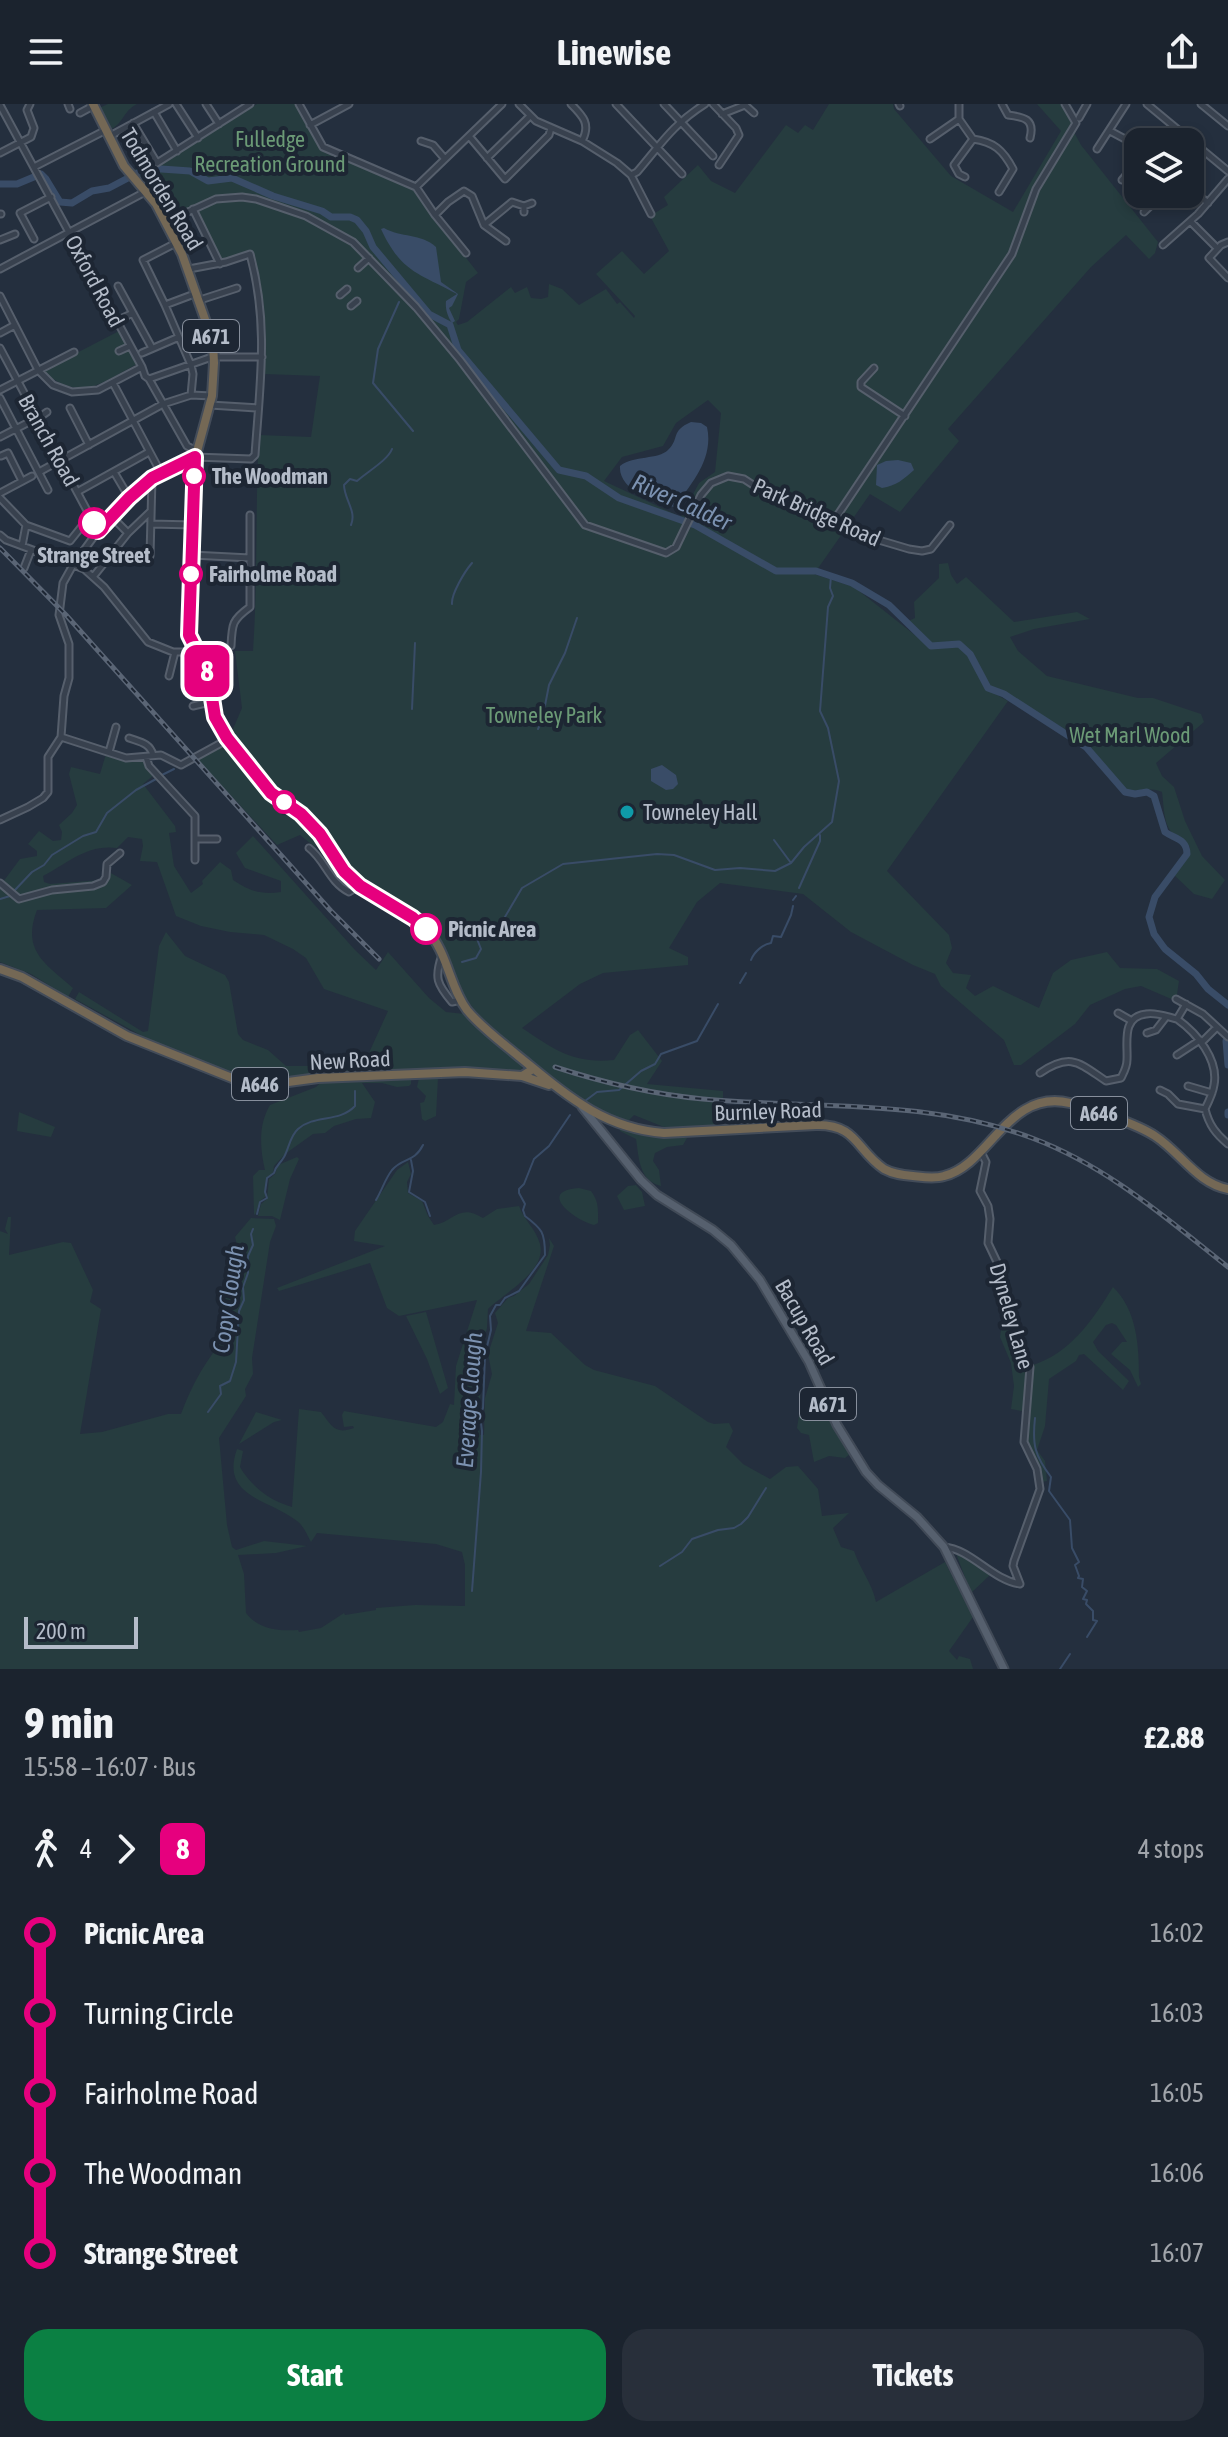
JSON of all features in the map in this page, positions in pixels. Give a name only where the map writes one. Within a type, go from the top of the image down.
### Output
[{"type":"highway","name":"Todmorden Road","points":[[93,105],[131,173],[166,222],[189,269],[211,336],[211,400],[195,454],[189,635],[208,673],[215,717],[227,738],[271,793],[301,814],[320,834],[344,871],[360,886],[426,929],[442,954],[466,1009],[491,1034],[557,1088]]},
{"type":"highway","name":"New Road","points":[[0,969],[22,977],[127,1036],[242,1082],[266,1085],[318,1078],[465,1072],[522,1076],[557,1088]]},
{"type":"highway","points":[[522,1076],[533,1069]]},
{"type":"highway","name":"Burnley Road","points":[[557,1088],[582,1107],[625,1125],[653,1132],[835,1126],[855,1138],[880,1166],[896,1174],[926,1178],[946,1176],[962,1166],[1019,1113],[1043,1103],[1069,1103],[1145,1130],[1205,1179],[1219,1188],[1228,1189]]},
{"type":"main road","name":"Bacup Road","points":[[582,1107],[641,1180],[657,1195],[713,1230],[745,1260],[786,1320],[837,1425],[866,1472],[917,1517],[944,1547],[1004,1669]]},
{"type":"street","points":[[0,153],[31,137],[32,123],[27,110],[30,104]]},
{"type":"street","points":[[35,168],[92,138],[133,123],[169,104]]},
{"type":"street","points":[[176,104],[198,138]]},
{"type":"street","points":[[206,104],[219,124]]},
{"type":"street","points":[[133,123],[157,163],[219,124],[238,107],[250,104]]},
{"type":"street","points":[[299,104],[323,147],[416,187],[464,249]]},
{"type":"street","points":[[310,125],[349,104]]},
{"type":"street","points":[[416,187],[502,104]]},
{"type":"street","points":[[519,104],[530,116],[615,161],[631,175],[651,214]]},
{"type":"street","points":[[571,104],[585,120],[587,131],[582,141]]},
{"type":"street","points":[[616,104],[682,174]]},
{"type":"street","points":[[664,104],[713,156]]},
{"type":"street","points":[[631,175],[637,172],[680,121],[705,104]]},
{"type":"street","points":[[713,104],[739,135],[719,165]]},
{"type":"street","points":[[959,104],[959,119],[973,139],[991,142],[1005,153],[1017,169],[999,192]]},
{"type":"street","points":[[1002,104],[1008,115],[1025,117],[1031,122],[1030,138]]},
{"type":"street","points":[[1065,104],[1078,120]]},
{"type":"street","points":[[833,522],[1012,254],[1036,189],[1087,104]]},
{"type":"street","points":[[1097,149],[1126,104]]},
{"type":"street","points":[[1147,104],[1228,171]]},
{"type":"street","name":"Oxford Road","points":[[0,105],[3,116],[51,197],[145,376],[187,447],[195,454]]},
{"type":"street","points":[[80,113],[93,105]]},
{"type":"street","points":[[722,114],[745,105],[754,113]]},
{"type":"street","points":[[1206,106],[1228,126]]},
{"type":"street","points":[[154,112],[177,151]]},
{"type":"street","points":[[487,158],[530,116]]},
{"type":"street","points":[[930,139],[959,119]]},
{"type":"street","points":[[469,136],[505,179],[549,135],[551,128]]},
{"type":"street","points":[[1110,131],[1124,138]]},
{"type":"street","points":[[965,177],[954,165],[973,139]]},
{"type":"street","points":[[421,141],[431,141],[445,159]]},
{"type":"street","points":[[1163,245],[1191,222],[1228,179]]},
{"type":"street","points":[[435,215],[463,188],[472,196],[484,225],[492,234],[501,235],[506,241]]},
{"type":"street","points":[[0,269],[145,192]]},
{"type":"street","points":[[34,239],[20,213],[51,197]]},
{"type":"street","points":[[484,225],[514,198],[524,209],[532,203]]},
{"type":"street","points":[[166,222],[216,199],[256,199],[306,216],[353,242],[369,258],[358,268]]},
{"type":"street","points":[[1204,200],[1208,203]]},
{"type":"street","points":[[1144,212],[1148,208]]},
{"type":"street","points":[[193,209],[220,264]]},
{"type":"street","points":[[1191,222],[1217,248]]},
{"type":"street","points":[[0,240],[15,234]]},
{"type":"street","points":[[176,242],[143,260],[191,365],[191,395]]},
{"type":"street","points":[[1228,242],[1217,248],[1209,258],[1228,278]]},
{"type":"street","points":[[0,820],[28,807],[48,792],[48,757],[61,737],[69,669],[69,644],[59,615],[63,583],[73,565],[98,531],[152,478],[195,454],[251,459],[255,455],[262,316],[250,254],[220,264],[189,269]]},
{"type":"street","name":"Park Bridge Road","points":[[369,258],[416,307],[460,360],[585,525],[666,553],[676,547],[701,495],[711,483],[728,476],[744,479],[764,492],[882,541],[922,551],[931,549],[950,525]]},
{"type":"street","points":[[118,286],[152,348]]},
{"type":"street","points":[[165,305],[237,288]]},
{"type":"street","points":[[340,295],[347,289]]},
{"type":"street","points":[[0,296],[38,370],[53,385],[72,392],[98,390],[142,367]]},
{"type":"street","points":[[351,306],[357,301]]},
{"type":"street","points":[[116,321],[133,313]]},
{"type":"street","points":[[0,333],[15,325]]},
{"type":"street","points":[[142,353],[179,337]]},
{"type":"street","points":[[119,351],[130,346]]},
{"type":"street","name":"Branch Road","points":[[0,348],[98,531]]},
{"type":"street","points":[[0,390],[74,352]]},
{"type":"street","points":[[149,379],[211,357],[262,357]]},
{"type":"street","points":[[874,368],[861,382],[861,387],[905,416]]},
{"type":"street","points":[[113,383],[161,473]]},
{"type":"street","points":[[90,516],[70,541],[26,525],[0,496],[163,404],[191,395],[258,408]]},
{"type":"street","points":[[0,398],[36,474],[48,490]]},
{"type":"street","points":[[70,408],[89,445]]},
{"type":"street","points":[[0,437],[47,412]]},
{"type":"street","points":[[77,492],[149,452]]},
{"type":"street","points":[[1,456],[8,453],[22,481]]},
{"type":"street","points":[[114,472],[127,494]]},
{"type":"street","points":[[150,556],[152,478]]},
{"type":"street","points":[[93,577],[128,533],[151,511]]},
{"type":"street","points":[[231,646],[233,623],[250,607],[250,515]]},
{"type":"street","points":[[112,517],[128,533]]},
{"type":"street","points":[[151,524],[193,525]]},
{"type":"street","points":[[22,546],[26,525]]},
{"type":"street","points":[[0,535],[84,569],[148,642],[175,652],[189,652]]},
{"type":"street","points":[[24,568],[31,550]]},
{"type":"street","points":[[192,555],[250,558]]},
{"type":"street","points":[[169,676],[175,652]]},
{"type":"street","points":[[193,706],[211,702]]},
{"type":"street","points":[[109,752],[116,727]]},
{"type":"street","points":[[61,737],[126,758],[161,755],[181,765],[227,738]]},
{"type":"street","points":[[129,738],[147,745],[149,766],[195,816],[195,860]]},
{"type":"street","points":[[196,839],[217,839]]},
{"type":"street","points":[[309,848],[344,890],[353,891],[360,886]]},
{"type":"street","points":[[0,883],[19,899],[52,890],[93,886],[103,882],[107,864],[120,853]]},
{"type":"street","name":"Todmorden Road","points":[[442,954],[438,985],[452,1002],[462,1000]]},
{"type":"street","points":[[1176,999],[1227,1036]]},
{"type":"street","points":[[1177,1019],[1186,1004]]},
{"type":"street","points":[[1118,1013],[1132,1021]]},
{"type":"street","points":[[1040,1073],[1054,1064],[1069,1060],[1082,1063],[1106,1081],[1121,1078],[1128,1058],[1125,1033],[1132,1021],[1142,1014],[1177,1019],[1207,1049],[1215,1081],[1205,1109],[1208,1121],[1228,1144]]},
{"type":"street","points":[[1147,1033],[1156,1030],[1166,1017]]},
{"type":"street","points":[[1177,1055],[1217,1027]]},
{"type":"street","points":[[1188,1086],[1212,1093]]},
{"type":"street","points":[[1160,1090],[1178,1104],[1205,1109]]},
{"type":"street","name":"Dyneley Lane","points":[[944,1547],[955,1549],[1000,1577],[1020,1584],[1014,1561],[1040,1489],[1037,1469],[1024,1442],[1030,1367],[1019,1347],[1012,1312],[988,1243],[989,1208],[980,1191],[986,1162],[980,1150]]},
{"type":"green space","points":[[108,104],[137,104],[110,130],[99,108]]},
{"type":"green space","name":"Towneley Park","points":[[257,104],[295,104],[320,149],[418,191],[430,212],[478,273],[466,282],[456,322],[458,325],[467,322],[511,287],[515,293],[527,287],[531,298],[541,299],[548,297],[549,284],[562,289],[579,305],[606,289],[617,304],[620,302],[634,318],[596,274],[622,251],[644,274],[669,251],[650,216],[668,205],[664,197],[698,165],[711,181],[735,193],[786,125],[798,133],[805,125],[813,130],[829,104],[893,104],[951,176],[1013,212],[1061,131],[1037,104],[1060,104],[1074,122],[1075,134],[1081,145],[1124,199],[1124,208],[1131,208],[1158,242],[1155,253],[1149,259],[1126,235],[1091,267],[948,429],[959,441],[900,512],[870,494],[814,574],[854,587],[930,647],[957,645],[968,654],[988,690],[1008,701],[887,871],[949,935],[952,948],[946,963],[953,973],[971,975],[966,988],[975,996],[993,986],[1039,1008],[1053,973],[1071,960],[1107,952],[1120,968],[1157,969],[1179,981],[1176,1001],[1141,986],[1125,989],[1090,1005],[1075,1024],[1021,1065],[1014,1065],[1004,1040],[941,986],[935,974],[851,932],[803,894],[720,883],[697,902],[669,948],[688,957],[688,965],[603,973],[580,984],[522,1028],[565,1054],[600,1061],[614,1060],[630,1035],[638,1030],[662,1061],[647,1084],[723,1091],[723,1126],[664,1127],[634,1115],[627,1122],[578,1099],[474,1010],[459,987],[442,942],[428,925],[348,868],[310,816],[275,791],[230,736],[242,708],[235,651],[253,651],[259,435],[311,437],[320,376],[264,374],[264,311],[252,250],[221,261],[195,205],[170,216],[134,170],[141,166],[159,166]],"holes":[[[708,400],[721,413],[715,472],[699,483],[681,517],[604,481],[622,457],[663,446],[676,423]]]},
{"type":"green space","points":[[119,331],[137,364],[100,384],[79,388],[68,386],[42,371]]},
{"type":"green space","name":"Wet Marl Wood","points":[[948,563],[957,584],[966,577],[1014,622],[1077,612],[1090,619],[1034,629],[1010,637],[1018,651],[1047,676],[1138,698],[1153,698],[1201,714],[1204,722],[1156,763],[1162,776],[1174,787],[1185,821],[1202,856],[1225,880],[1212,899],[1194,894],[1174,875],[1188,856],[1190,847],[1175,836],[1167,825],[1162,792],[1122,788],[1084,741],[1009,695],[989,687],[971,652],[959,642],[931,644],[906,622],[915,618],[914,602],[939,578],[939,564]]},
{"type":"green space","points":[[224,744],[245,771],[277,803],[282,815],[293,816],[320,843],[315,847],[300,835],[277,845],[196,758]]},
{"type":"green space","points":[[106,754],[142,760],[154,775],[143,784],[175,826],[176,832],[169,833],[174,866],[191,893],[203,884],[202,881],[220,862],[231,870],[233,880],[244,887],[267,893],[281,892],[281,881],[245,868],[236,853],[253,836],[376,970],[388,952],[429,998],[446,1012],[465,1014],[520,1061],[522,1069],[515,1072],[477,1069],[329,1073],[261,1080],[233,1074],[146,1038],[75,999],[79,992],[143,1032],[148,1031],[159,946],[166,932],[185,956],[225,975],[229,982],[238,1034],[243,1040],[268,1050],[286,1066],[363,1066],[388,1011],[324,989],[306,958],[264,935],[201,926],[176,916],[157,862],[140,861],[142,839],[128,837],[117,848],[87,852],[43,876],[44,882],[50,884],[101,880],[109,872],[132,885],[106,908],[37,910],[32,936],[34,946],[46,964],[73,988],[68,997],[31,974],[0,962],[0,886],[20,859],[37,856],[37,851],[28,844],[39,831],[53,841],[61,840],[59,825],[77,805],[69,774],[71,767],[100,774]]},
{"type":"green space","points":[[411,1078],[409,1086],[362,1083],[375,1102],[371,1118],[356,1119],[334,1126],[325,1133],[313,1134],[285,1154],[274,1166],[273,1174],[266,1178],[265,1197],[254,1214],[253,1176],[259,1170],[265,1170],[261,1137],[263,1121],[270,1105],[316,1087],[321,1082]]},
{"type":"green space","points":[[419,1078],[438,1078],[436,1116],[425,1121],[420,1103],[426,1096],[417,1087]]},
{"type":"green space","points":[[19,1112],[55,1127],[51,1137],[17,1131]]},
{"type":"green space","points":[[620,1127],[637,1133],[687,1138],[683,1145],[667,1147],[655,1153],[653,1161],[659,1170],[661,1186],[644,1174],[636,1139],[620,1131]]},
{"type":"green space","points":[[297,1157],[299,1159],[290,1179],[280,1220],[272,1216],[258,1216],[261,1204],[267,1199],[269,1179],[278,1165]]},
{"type":"green space","points":[[408,1162],[411,1174],[407,1182],[408,1193],[422,1201],[434,1225],[457,1214],[468,1212],[483,1218],[497,1209],[519,1206],[540,1244],[540,1254],[531,1272],[488,1309],[481,1351],[480,1410],[477,1416],[480,1435],[484,1435],[485,1398],[492,1374],[488,1354],[498,1323],[495,1313],[508,1298],[529,1284],[548,1255],[549,1238],[554,1246],[526,1331],[551,1333],[594,1370],[655,1386],[708,1422],[729,1423],[733,1431],[726,1447],[743,1464],[770,1479],[786,1467],[798,1466],[818,1489],[822,1516],[849,1513],[833,1528],[841,1547],[854,1551],[876,1602],[945,1562],[973,1617],[949,1651],[957,1660],[959,1656],[970,1659],[973,1669],[0,1669],[0,1231],[8,1234],[5,1229],[8,1217],[11,1217],[9,1255],[63,1242],[71,1243],[93,1290],[90,1302],[101,1309],[80,1434],[102,1432],[168,1414],[181,1414],[201,1372],[228,1334],[220,1311],[236,1266],[235,1237],[251,1218],[274,1219],[276,1226],[270,1242],[252,1358],[253,1374],[245,1389],[246,1396],[219,1438],[227,1525],[232,1547],[236,1550],[264,1541],[307,1546],[276,1553],[238,1555],[244,1574],[246,1613],[263,1626],[299,1632],[321,1628],[344,1613],[415,1605],[465,1606],[462,1552],[436,1544],[317,1533],[311,1542],[297,1521],[250,1495],[235,1477],[237,1449],[243,1451],[240,1467],[250,1480],[269,1497],[292,1507],[299,1409],[321,1412],[334,1428],[342,1430],[354,1428],[344,1427],[344,1411],[436,1427],[443,1422],[450,1404],[454,1405],[456,1366],[477,1300],[399,1316],[387,1308],[370,1263],[279,1291],[277,1288],[385,1246],[354,1241],[355,1231],[397,1170]]},
{"type":"green space","points":[[636,1185],[642,1192],[645,1206],[624,1210],[617,1196],[628,1186]]},
{"type":"green space","points":[[579,1188],[591,1191],[595,1199],[598,1223],[594,1225],[577,1218],[560,1200],[560,1194],[566,1190]]},
{"type":"green space","points":[[1113,1287],[1132,1317],[1141,1384],[1138,1387],[1130,1370],[1111,1354],[1122,1342],[1127,1342],[1116,1325],[1106,1325],[1093,1342],[1098,1351],[1129,1381],[1123,1390],[1084,1354],[1049,1379],[1045,1426],[1037,1450],[1045,1461],[1047,1481],[1041,1482],[1026,1443],[1027,1412],[1011,1409],[1014,1386],[1011,1363],[1000,1337],[1004,1309],[1012,1312],[1017,1339],[1030,1366],[1057,1353],[1079,1335]]},
{"type":"green space","points":[[426,1312],[448,1388],[440,1394],[406,1316]]},
{"type":"green space","points":[[825,1405],[850,1454],[845,1458],[829,1456],[814,1462],[809,1435],[797,1428],[799,1416]]},
{"type":"green space","points":[[256,1412],[282,1420],[239,1444]]},
{"type":"green space","points":[[955,1551],[990,1575],[971,1593]]},
{"type":"water","points":[[381,229],[424,240],[436,247],[441,282],[458,294],[449,308],[455,321],[452,323],[449,318],[446,301],[457,294],[421,276],[404,263],[388,243]]},
{"type":"water","points":[[691,422],[707,427],[707,449],[700,470],[674,507],[648,499],[625,482],[620,466],[664,453],[672,446],[680,429]]},
{"type":"water","points":[[898,460],[911,463],[914,470],[892,486],[882,488],[876,485],[877,465]]},
{"type":"water","points":[[662,765],[676,775],[678,784],[673,789],[666,790],[651,781],[651,769]]},
{"type":"waterway","name":"River Calder","points":[[0,184],[17,184],[41,174],[60,202],[72,203],[92,191],[109,188],[147,168],[190,171],[208,181],[232,178],[331,217],[357,220],[373,247],[429,314],[450,325],[458,350],[559,470],[586,476],[619,498],[695,525],[776,571],[816,571],[852,583],[889,605],[931,646],[959,644],[970,654],[988,688],[1004,694],[1086,747],[1125,792],[1147,792],[1154,796],[1165,832],[1183,842],[1187,854],[1155,897],[1149,917],[1154,934],[1165,949],[1228,1005]]},
{"type":"waterway","points":[[399,302],[378,349],[373,383],[413,431]]},
{"type":"waterway","points":[[351,525],[352,515],[344,485],[350,479],[357,481],[382,462],[392,449]]},
{"type":"waterway","points":[[452,604],[456,589],[472,563]]},
{"type":"waterway","name":"Everage Clough","points":[[774,840],[791,863],[832,822],[839,781],[828,728],[820,711],[828,607],[833,596],[831,576]]},
{"type":"waterway","points":[[538,729],[549,685],[565,653],[577,618]]},
{"type":"waterway","points":[[412,709],[415,643]]},
{"type":"waterway","points":[[162,775],[174,769]]},
{"type":"waterway","points":[[14,891],[52,855],[83,836],[96,832],[107,813],[156,779]]},
{"type":"waterway","points":[[799,888],[820,835]]},
{"type":"waterway","name":"Copy Clough","points":[[462,962],[476,958],[481,949],[477,939],[499,927],[522,888],[563,864],[657,854],[674,855],[715,870],[740,868],[775,871],[791,863]]},
{"type":"waterway","points":[[0,899],[10,896]]},
{"type":"waterway","points":[[793,900],[796,896]]},
{"type":"waterway","points":[[751,960],[759,949],[771,943],[773,936],[781,937],[793,906]]},
{"type":"waterway","name":"Everage Clough","points":[[740,983],[746,973]]},
{"type":"waterway","points":[[585,1101],[597,1092],[619,1090],[641,1071],[655,1064],[661,1054],[697,1041],[718,1004]]},
{"type":"waterway","name":"River Calder","points":[[1228,1039],[1228,1065]]},
{"type":"waterway","name":"Copy Clough","points":[[372,1067],[379,1054]]},
{"type":"waterway","name":"Copy Clough","points":[[257,1214],[260,1202],[267,1198],[267,1178],[284,1157],[295,1132],[312,1121],[349,1111],[355,1106],[355,1091]]},
{"type":"waterway","name":"Everage Clough","points":[[472,1591],[481,1472],[480,1415],[483,1408],[485,1355],[491,1330],[490,1316],[496,1305],[519,1291],[545,1255],[543,1236],[525,1216],[525,1204],[519,1189],[534,1159],[549,1146],[570,1115]]},
{"type":"waterway","points":[[376,1200],[392,1170],[416,1155],[423,1145]]},
{"type":"waterway","points":[[411,1160],[413,1171],[409,1192],[425,1202],[430,1216]]},
{"type":"waterway","name":"Copy Clough","points":[[208,1412],[221,1394],[220,1386],[230,1381],[236,1362],[239,1311],[244,1300],[243,1287],[253,1245],[253,1229]]},
{"type":"waterway","points":[[1035,1418],[1036,1450],[1051,1477],[1049,1491],[1070,1520],[1072,1548],[1079,1562],[1075,1565],[1078,1578],[1083,1579],[1082,1587],[1087,1591],[1083,1599],[1087,1600],[1086,1604],[1093,1611],[1093,1620],[1097,1621],[1087,1637]]},
{"type":"waterway","points":[[660,1566],[682,1552],[692,1539],[741,1524],[766,1488]]},
{"type":"waterway","points":[[1060,1669],[1070,1654]]},
{"type":"railway","points":[[0,548],[66,615],[331,911],[379,959]]},
{"type":"railway","points":[[555,1067],[628,1087],[684,1097],[869,1107],[951,1116],[992,1125],[1059,1150],[1111,1178],[1228,1267]]},
{"type":"bus line","name":"8","points":[[94,523],[98,531],[152,478],[195,457],[189,635],[208,673],[215,717],[227,738],[271,793],[301,814],[320,834],[344,871],[360,886],[426,929]]},
{"type":"place","name":"The Woodman","points":[[194,476]]},
{"type":"place","name":"Strange Street","points":[[94,523]]},
{"type":"place","name":"Fairholme Road","points":[[191,574]]},
{"type":"place","name":"Towneley Hall","points":[[627,812]]},
{"type":"place","name":"Picnic Area","points":[[426,929]]},
{"type":"park label","name":"Fulledge Recreation Ground","points":[[270,152]]}]
